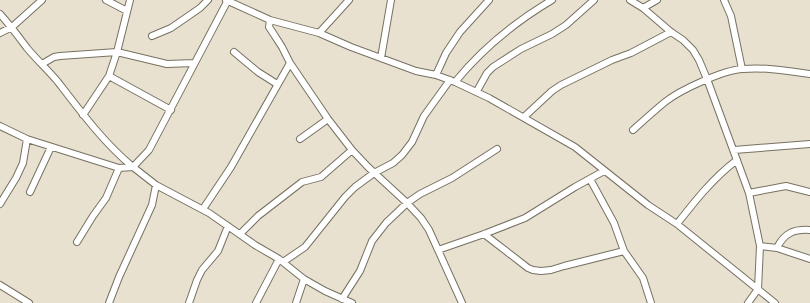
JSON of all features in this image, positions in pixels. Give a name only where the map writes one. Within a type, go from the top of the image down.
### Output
[{"type":"street","points":[[0,33],[12,27],[42,0]]},
{"type":"street","points":[[106,0],[127,11]]},
{"type":"street","points":[[83,115],[109,76],[117,52],[130,0]]},
{"type":"street","points":[[152,36],[171,28],[200,8],[208,0]]},
{"type":"street","points":[[0,126],[27,139],[119,168],[133,167],[149,150],[227,0],[270,20],[319,33],[350,47],[416,71],[453,81],[477,91],[575,147],[648,205],[676,224],[775,303]]},
{"type":"street","points":[[319,33],[349,0]]},
{"type":"street","points":[[380,58],[391,0]]},
{"type":"street","points":[[436,76],[446,53],[460,32],[489,0]]},
{"type":"street","points":[[256,303],[281,261],[305,247],[345,197],[374,173],[393,163],[402,155],[412,142],[424,116],[469,64],[490,44],[527,16],[552,0]]},
{"type":"street","points":[[477,91],[487,73],[493,66],[522,48],[552,34],[566,25],[594,0]]},
{"type":"street","points":[[630,0],[643,8],[671,32],[683,40],[693,50],[707,79],[749,193],[760,246],[758,289],[748,303]]},
{"type":"street","points":[[643,8],[657,0]]},
{"type":"street","points":[[724,0],[731,16],[742,69]]},
{"type":"street","points":[[0,14],[108,144],[133,167],[156,185],[203,209],[281,261],[304,280],[342,300],[352,303]]},
{"type":"street","points":[[270,20],[269,27],[290,63],[328,119],[352,150],[421,218],[429,230],[462,303]]},
{"type":"street","points":[[524,117],[552,91],[561,85],[590,70],[631,53],[671,32]]},
{"type":"street","points":[[42,64],[54,57],[60,56],[117,52],[167,64],[194,63]]},
{"type":"street","points":[[234,52],[258,72],[277,84]]},
{"type":"street","points":[[203,209],[231,167],[290,63]]},
{"type":"street","points":[[633,130],[666,102],[707,79],[742,69],[766,69],[810,74]]},
{"type":"street","points":[[109,76],[171,110]]},
{"type":"street","points":[[300,139],[328,119]]},
{"type":"street","points":[[0,204],[16,178],[23,163],[27,139]]},
{"type":"street","points":[[734,150],[810,144]]},
{"type":"street","points":[[30,192],[51,147]]},
{"type":"street","points":[[342,300],[360,271],[372,240],[386,223],[407,203],[420,194],[461,172],[497,149]]},
{"type":"street","points":[[240,234],[258,216],[302,182],[321,177],[352,150]]},
{"type":"street","points":[[676,224],[703,191],[725,169],[737,160]]},
{"type":"street","points":[[77,242],[106,198],[119,168]]},
{"type":"street","points":[[438,250],[525,218],[604,171]]},
{"type":"street","points":[[590,179],[614,223],[624,252],[643,278],[651,303]]},
{"type":"street","points":[[109,303],[152,205],[156,185]]},
{"type":"street","points":[[749,193],[786,186],[810,192]]},
{"type":"street","points":[[189,303],[202,270],[218,251],[228,226]]},
{"type":"street","points":[[777,248],[784,236],[800,230],[810,230]]},
{"type":"street","points":[[484,234],[528,268],[533,270],[551,270],[584,260],[624,252]]},
{"type":"street","points":[[760,246],[777,248],[810,259]]},
{"type":"street","points":[[296,303],[304,280]]},
{"type":"street","points":[[0,285],[29,303]]}]
